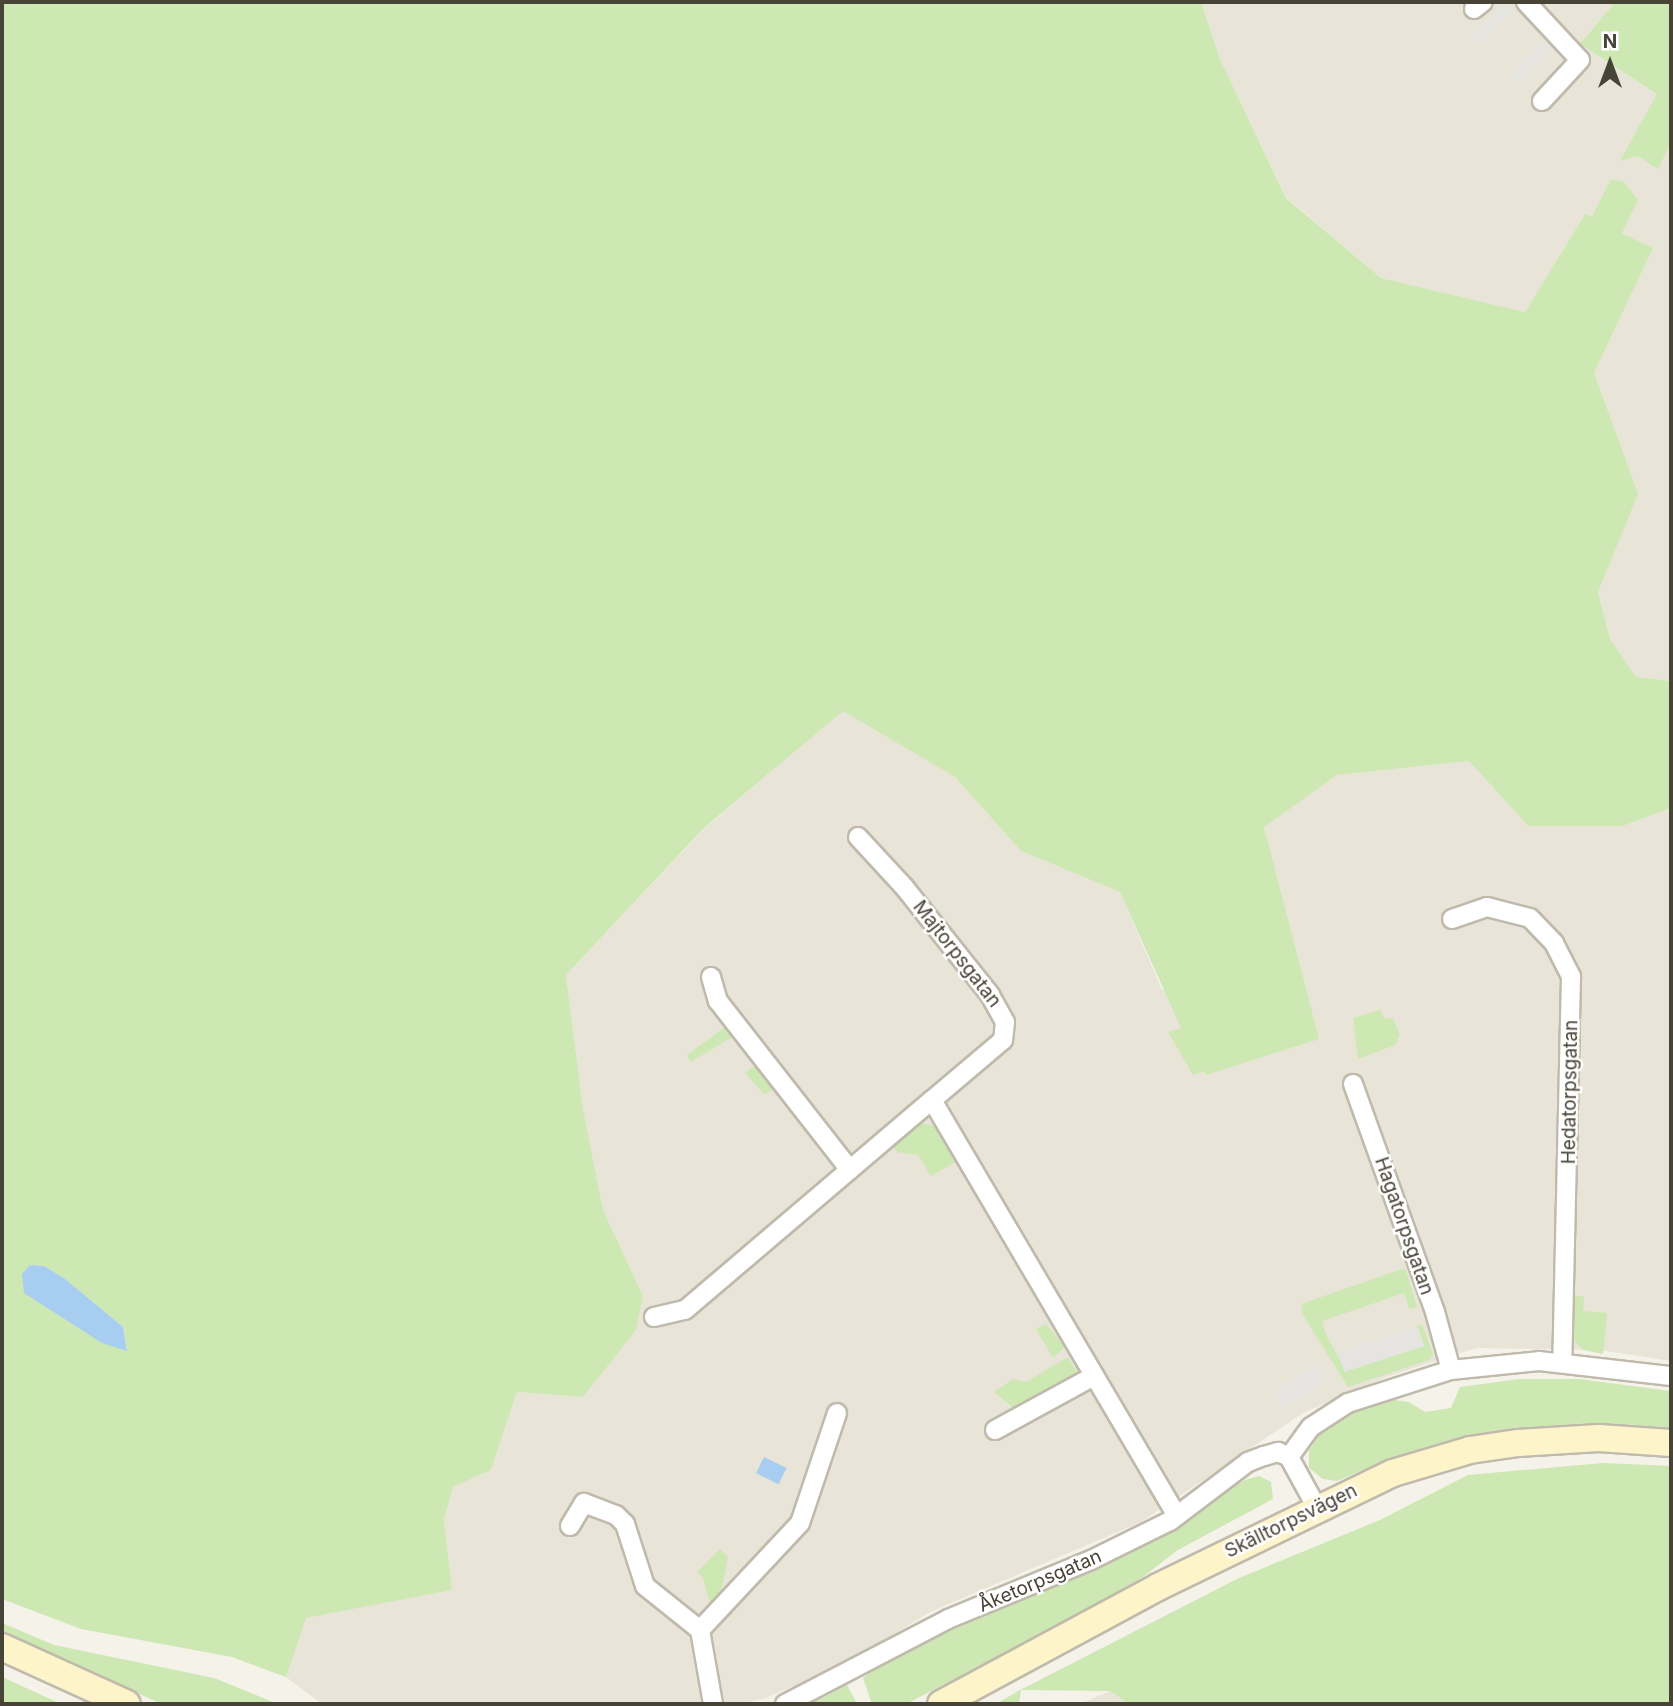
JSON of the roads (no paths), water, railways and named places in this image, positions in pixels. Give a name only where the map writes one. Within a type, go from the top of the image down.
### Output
[{"type":"street","points":[[1526,2],[1580,60],[1542,101]]},
{"type":"street","name":"Majtorpsgatan","points":[[654,1317],[685,1310],[1003,1040],[1006,1023],[990,995],[859,837]]},
{"type":"street","name":"Hedatorpsgatan","points":[[1452,919],[1488,907],[1530,918],[1554,943],[1571,977],[1562,1362]]},
{"type":"street","points":[[711,977],[718,1001],[850,1170]]},
{"type":"street","name":"Hagatorpsgatan","points":[[1353,1084],[1435,1312],[1451,1370]]},
{"type":"street","points":[[932,1100],[1176,1515]]},
{"type":"street","points":[[1317,1508],[1289,1457],[1311,1427],[1348,1403],[1451,1370],[1490,1364],[1562,1362],[1671,1376]]},
{"type":"street","points":[[995,1430],[1094,1376]]},
{"type":"street","points":[[700,1630],[800,1523],[838,1413]]},
{"type":"street","name":"Skälltorpsvägen","points":[[941,1704],[1317,1508],[1393,1473],[1469,1450],[1572,1439],[1671,1443]]},
{"type":"street","name":"Åketorpsgatan","points":[[785,1704],[948,1619],[1091,1560],[1176,1515],[1248,1462],[1278,1452],[1289,1457]]},
{"type":"street","points":[[570,1527],[582,1503],[616,1515],[625,1524],[645,1586],[700,1630],[713,1704]]},
{"type":"street","points":[[2,1647],[127,1704]]},
{"type":"water","points":[[30,1265],[44,1266],[64,1278],[123,1327],[127,1351],[102,1343],[24,1293],[22,1274]]},
{"type":"water","points":[[764,1457],[786,1468],[779,1484],[756,1473]]}]
